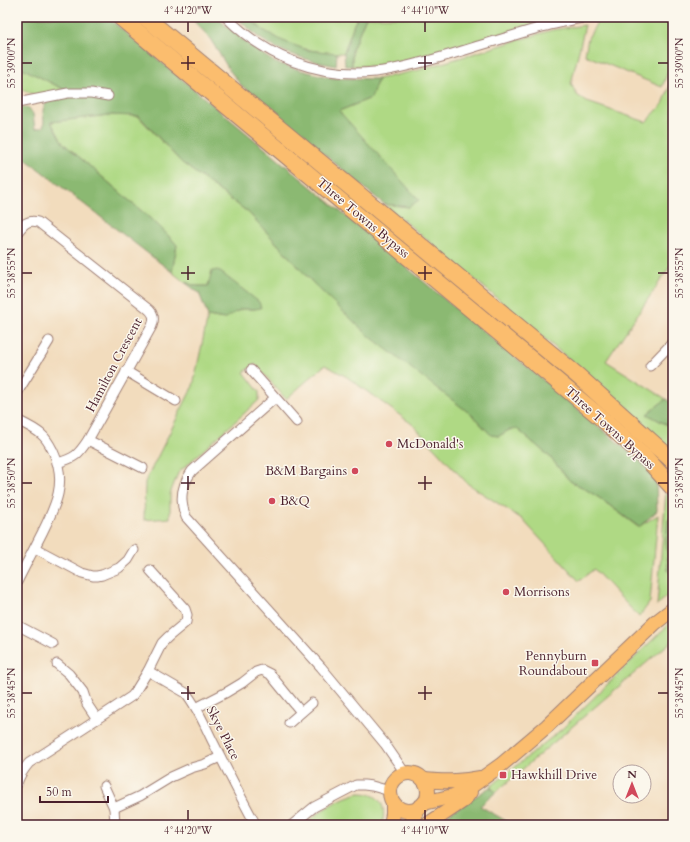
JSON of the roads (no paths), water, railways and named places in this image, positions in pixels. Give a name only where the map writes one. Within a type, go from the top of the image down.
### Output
[{"type":"highway","name":"Three Towns Bypass","points":[[120,17],[583,402],[646,458],[673,488]]},
{"type":"highway","name":"Three Towns Bypass","points":[[145,17],[572,371],[673,461]]},
{"type":"main road","points":[[392,797],[397,807],[414,810],[422,805],[453,796],[466,790],[501,765],[547,726],[654,623],[673,598]]},
{"type":"main road","points":[[654,623],[673,610]]},
{"type":"main road","points":[[390,825],[393,814],[391,785],[394,779],[399,775],[410,773],[415,774],[424,780],[441,782],[461,782],[484,777]]},
{"type":"main road","points":[[427,825],[464,800],[484,777]]},
{"type":"main road","points":[[411,825],[427,797],[424,780]]},
{"type":"street","points":[[226,17],[255,41],[280,56],[303,65],[327,71],[351,73],[392,70],[436,59],[542,27],[587,17]]},
{"type":"street","points":[[17,103],[68,93],[90,93],[108,96]]},
{"type":"street","name":"Hamilton Crescent","points":[[17,233],[23,224],[34,221],[38,222],[152,311],[154,318],[152,326],[80,453],[75,457],[58,463]]},
{"type":"street","points":[[17,393],[49,341]]},
{"type":"street","points":[[650,366],[673,342]]},
{"type":"street","points":[[251,370],[297,422]]},
{"type":"street","points":[[126,371],[176,401]]},
{"type":"street","points":[[275,398],[192,471],[187,478],[182,492],[181,500],[186,517],[326,673],[386,744],[405,773]]},
{"type":"street","points":[[17,420],[41,434],[46,439],[58,463],[60,484],[57,501],[52,514],[17,582]]},
{"type":"street","points":[[88,440],[143,468]]},
{"type":"street","points":[[35,548],[82,573],[92,576],[102,575],[119,568],[128,560],[134,550]]},
{"type":"street","points":[[17,784],[23,770],[29,764],[132,696],[138,688],[162,643],[186,622],[187,615],[185,609],[150,570]]},
{"type":"street","points":[[17,625],[52,644]]},
{"type":"street","points":[[57,664],[69,674],[83,692],[87,704],[97,719]]},
{"type":"street","name":"Skye Place","points":[[148,670],[186,693],[196,708],[256,825]]},
{"type":"street","points":[[196,708],[227,692],[256,672],[262,670],[270,674],[301,712]]},
{"type":"street","points":[[289,723],[312,703]]},
{"type":"street","points":[[114,808],[140,796],[171,777],[205,764],[220,756]]},
{"type":"street","points":[[292,825],[314,806],[356,785],[372,786],[392,797]]},
{"type":"street","points":[[104,786],[114,808],[115,825]]},
{"type":"place","name":"McDonald's","points":[[389,444]]},
{"type":"place","name":"B&M Bargains","points":[[355,471]]},
{"type":"place","name":"B&Q","points":[[272,501]]},
{"type":"place","name":"Morrisons","points":[[506,592]]},
{"type":"place","name":"Pennyburn Roundabout","points":[[595,663]]},
{"type":"place","name":"Hawkhill Drive","points":[[503,775]]}]
